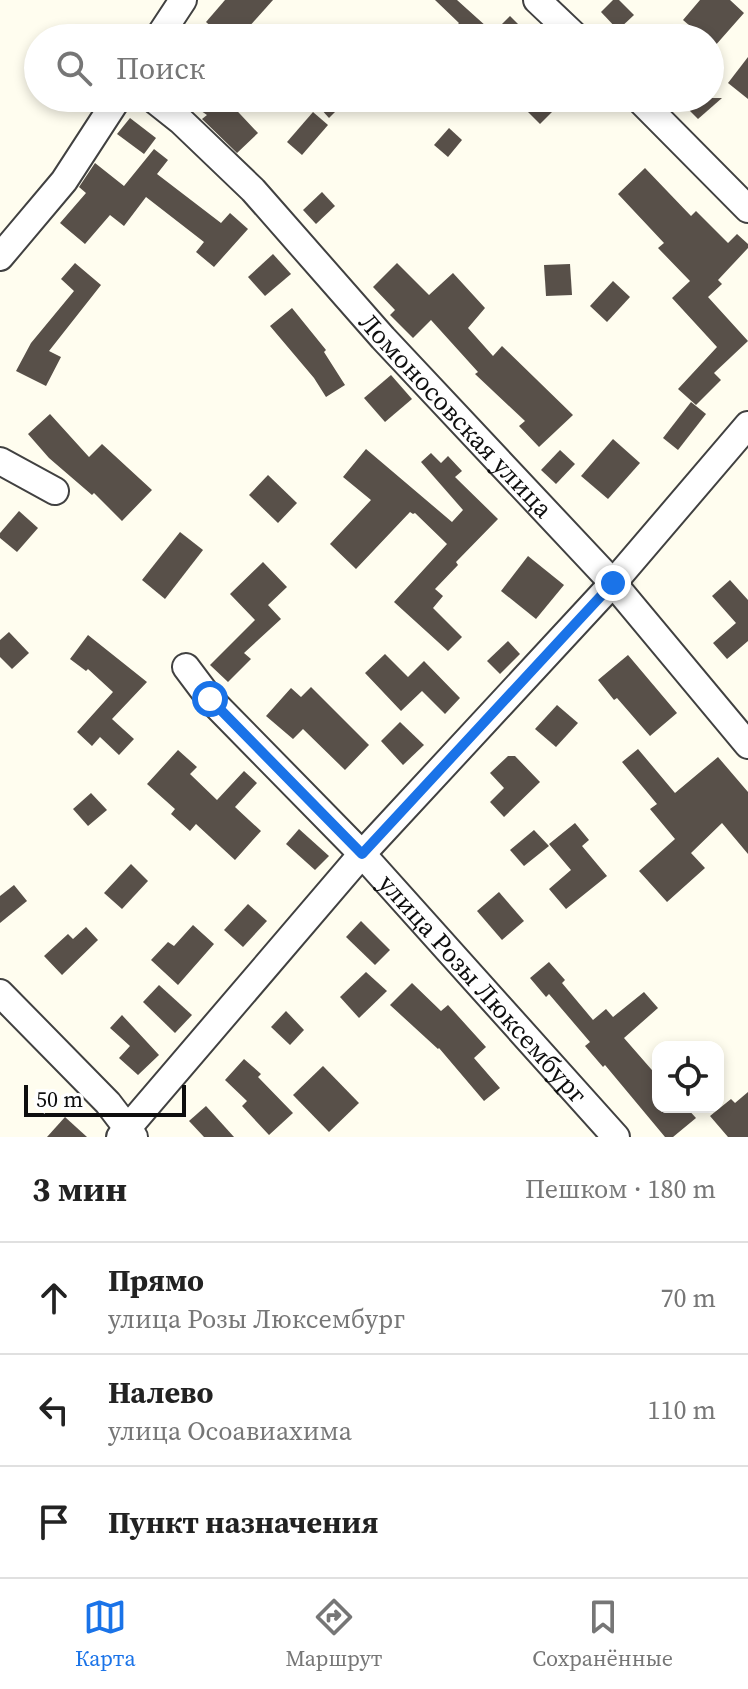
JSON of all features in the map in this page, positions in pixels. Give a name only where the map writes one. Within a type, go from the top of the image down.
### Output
[{"type":"street","points":[[167,24],[183,0]]},
{"type":"street","points":[[537,0],[562,24]]},
{"type":"street","points":[[0,257],[64,181],[109,112]]},
{"type":"street","name":"Ломоносовская улица","points":[[170,112],[253,190],[383,338],[613,583],[748,745]]},
{"type":"street","points":[[652,112],[748,209]]},
{"type":"street","points":[[0,993],[108,1103],[127,1134],[362,854],[613,583],[748,425]]},
{"type":"street","points":[[0,461],[55,491]]},
{"type":"street","name":"улица Розы Люксембург","points":[[186,667],[210,699],[362,854],[616,1137]]},
{"type":"building","points":[[225,0],[273,0],[252,24],[206,22]]},
{"type":"building","points":[[435,0],[457,0],[484,24],[459,23]]},
{"type":"building","points":[[613,0],[619,0],[634,15],[624,24],[612,24],[601,12]]},
{"type":"building","points":[[700,0],[730,0],[744,13],[724,36],[724,24],[688,24],[683,20]]},
{"type":"building","points":[[510,16],[518,24],[502,24]]},
{"type":"building","points":[[748,57],[748,99],[728,83]]},
{"type":"building","points":[[203,112],[238,112],[258,133],[237,153],[202,119],[207,115]]},
{"type":"building","points":[[313,112],[328,125],[302,155],[287,142]]},
{"type":"building","points":[[528,112],[552,112],[540,124]]},
{"type":"building","points":[[691,112],[706,112],[698,119]]},
{"type":"building","points":[[130,118],[156,138],[144,154],[117,134]]},
{"type":"building","points":[[449,128],[462,140],[448,157],[434,145]]},
{"type":"building","points":[[154,149],[168,160],[157,174],[221,223],[230,213],[248,229],[214,267],[196,252],[204,242],[146,197],[124,226],[110,215],[85,244],[60,223],[86,193],[79,187],[95,163],[124,186]]},
{"type":"building","points":[[645,168],[691,216],[696,211],[728,243],[737,234],[748,244],[748,248],[718,280],[722,284],[708,297],[748,341],[714,373],[721,380],[696,405],[678,389],[717,347],[672,298],[690,281],[658,248],[664,243],[618,194]]},
{"type":"building","points":[[322,192],[335,206],[316,224],[303,210]]},
{"type":"building","points":[[273,254],[291,274],[265,296],[248,277]]},
{"type":"building","points":[[75,263],[101,285],[49,351],[61,357],[46,386],[16,371],[31,343],[74,291],[61,279]]},
{"type":"building","points":[[397,263],[429,295],[453,273],[485,308],[468,328],[493,356],[502,346],[573,415],[539,447],[519,426],[525,421],[475,374],[478,372],[431,320],[413,338],[390,315],[395,310],[373,287]]},
{"type":"building","points":[[570,264],[572,295],[546,296],[544,265]]},
{"type":"building","points":[[613,281],[630,297],[607,322],[590,306]]},
{"type":"building","points":[[292,308],[326,350],[324,352],[345,385],[326,397],[270,326]]},
{"type":"building","points":[[391,375],[412,399],[385,422],[364,398]]},
{"type":"building","points":[[691,402],[706,414],[678,450],[663,438]]},
{"type":"building","points":[[50,414],[89,457],[102,444],[152,490],[122,521],[94,493],[92,495],[49,458],[28,434]]},
{"type":"building","points":[[613,439],[640,463],[608,499],[581,476]]},
{"type":"building","points":[[366,449],[452,522],[463,510],[421,462],[431,453],[441,463],[448,456],[462,471],[455,477],[498,519],[456,562],[458,565],[435,589],[443,596],[433,608],[462,637],[448,651],[394,602],[447,544],[415,513],[410,512],[356,569],[330,544],[371,500],[343,477]]},
{"type":"building","points":[[560,450],[575,464],[556,484],[541,470]]},
{"type":"building","points":[[268,475],[297,503],[278,523],[249,495]]},
{"type":"building","points":[[19,511],[38,528],[17,552],[0,538],[0,533]]},
{"type":"building","points":[[180,532],[203,550],[165,599],[142,580]]},
{"type":"building","points":[[528,556],[564,585],[536,619],[501,591]]},
{"type":"building","points":[[263,562],[287,587],[268,605],[281,619],[244,653],[251,659],[228,682],[210,665],[255,620],[230,594]]},
{"type":"building","points":[[730,580],[748,600],[748,641],[727,659],[713,643],[736,623],[712,596]]},
{"type":"building","points":[[9,632],[29,653],[12,669],[0,657],[0,640]]},
{"type":"building","points":[[88,635],[147,682],[112,719],[134,739],[119,755],[100,737],[92,746],[77,732],[113,692],[88,669],[86,671],[70,659]]},
{"type":"building","points":[[508,641],[520,654],[500,674],[487,661]]},
{"type":"building","points":[[385,654],[408,677],[424,661],[460,698],[445,714],[422,691],[401,711],[365,673]]},
{"type":"building","points":[[628,655],[677,713],[650,736],[598,680]]},
{"type":"building","points":[[311,687],[369,745],[345,770],[303,729],[293,739],[266,716],[291,688],[301,697]]},
{"type":"building","points":[[557,705],[578,723],[556,747],[535,729]]},
{"type":"building","points":[[400,722],[424,745],[403,765],[381,741]]},
{"type":"building","points":[[638,749],[675,793],[718,757],[748,792],[748,854],[722,823],[691,853],[705,868],[667,902],[639,871],[675,839],[650,809],[657,804],[622,762]]},
{"type":"building","points":[[178,750],[197,767],[190,774],[217,800],[244,771],[257,783],[235,807],[261,831],[235,860],[196,824],[190,831],[171,814],[175,809],[147,784]]},
{"type":"building","points":[[508,756],[515,756],[540,782],[504,817],[490,802],[504,788],[490,773]]},
{"type":"building","points":[[91,793],[107,810],[88,826],[73,809]]},
{"type":"building","points":[[575,823],[589,840],[582,846],[607,876],[566,909],[549,889],[571,870],[549,844]]},
{"type":"building","points":[[299,829],[329,856],[315,870],[286,844]]},
{"type":"building","points":[[534,830],[549,846],[524,866],[510,850]]},
{"type":"building","points":[[131,864],[148,881],[122,909],[104,893]]},
{"type":"building","points":[[14,885],[27,901],[0,923],[0,896]]},
{"type":"building","points":[[499,892],[524,921],[502,940],[477,911]]},
{"type":"building","points":[[248,904],[267,921],[243,947],[224,930]]},
{"type":"building","points":[[361,921],[390,950],[375,965],[346,937]]},
{"type":"building","points":[[193,925],[214,944],[178,985],[151,960],[168,942],[174,946]]},
{"type":"building","points":[[86,927],[98,940],[62,975],[44,956],[68,934],[73,939]]},
{"type":"building","points":[[549,962],[593,1020],[606,1009],[613,1017],[644,992],[658,1008],[624,1038],[652,1070],[652,1113],[691,1113],[696,1118],[673,1137],[665,1137],[605,1065],[603,1067],[585,1046],[590,1042],[549,994],[546,997],[530,978]]},
{"type":"building","points":[[366,972],[387,991],[359,1018],[340,997]]},
{"type":"building","points":[[412,983],[441,1011],[448,1005],[486,1047],[474,1058],[500,1088],[484,1101],[439,1048],[390,1005]]},
{"type":"building","points":[[159,985],[192,1015],[175,1033],[143,1002]]},
{"type":"building","points":[[286,1011],[304,1030],[290,1045],[271,1027]]},
{"type":"building","points":[[122,1015],[159,1055],[138,1075],[119,1058],[130,1046],[110,1028]]},
{"type":"building","points":[[244,1059],[261,1074],[258,1077],[293,1113],[269,1135],[242,1106],[247,1101],[225,1080]]},
{"type":"building","points":[[323,1066],[359,1103],[329,1132],[293,1095]]},
{"type":"building","points":[[748,1092],[748,1137],[728,1137],[710,1116],[724,1113],[724,1105],[731,1099],[735,1103]]},
{"type":"building","points":[[206,1106],[234,1137],[204,1137],[189,1121]]},
{"type":"building","points":[[65,1117],[87,1137],[47,1137]]},
{"type":"route","points":[[210,699],[362,854],[613,583]]}]
